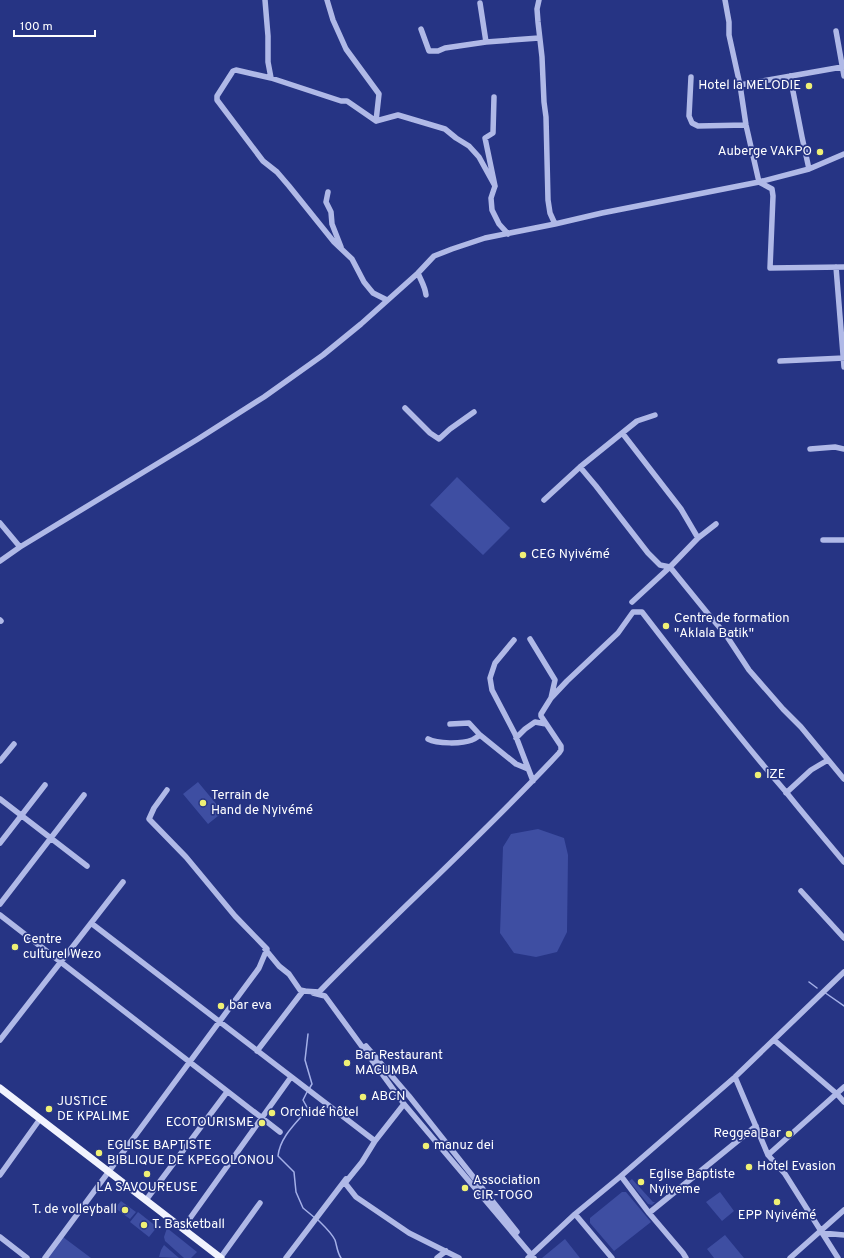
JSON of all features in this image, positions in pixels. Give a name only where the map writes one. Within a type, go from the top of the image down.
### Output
[{"type":"main road","points":[[0,1088],[221,1258]]},
{"type":"street","points":[[265,0],[268,36],[268,62],[271,78]]},
{"type":"street","points":[[327,0],[332,20],[346,49],[379,94],[376,121]]},
{"type":"street","points":[[539,0],[537,9],[546,117],[548,200],[550,213],[555,224]]},
{"type":"street","points":[[725,0],[729,22],[729,34],[740,85],[746,125],[759,182],[772,189],[770,268],[844,267]]},
{"type":"street","points":[[480,3],[486,42]]},
{"type":"street","points":[[421,28],[429,51],[438,51],[445,48],[486,42],[539,38]]},
{"type":"street","points":[[836,31],[844,76]]},
{"type":"street","points":[[740,85],[842,67]]},
{"type":"street","points":[[388,300],[373,293],[364,282],[352,259],[320,225],[277,172],[263,161],[217,100],[217,96],[235,70],[271,78],[341,101],[347,101],[376,121],[398,115],[445,128],[456,138],[470,146],[479,157],[495,186]]},
{"type":"street","points":[[790,76],[809,169]]},
{"type":"street","points":[[691,77],[689,116],[692,123],[698,126],[746,125]]},
{"type":"street","points":[[494,97],[493,133],[485,138],[495,186],[491,198],[492,210],[499,224],[508,234]]},
{"type":"street","points":[[0,561],[20,547],[198,439],[264,397],[324,355],[418,273],[434,256],[485,238],[759,182],[809,169],[844,154]]},
{"type":"street","points":[[328,192],[326,202],[331,212],[332,224],[343,251]]},
{"type":"street","points":[[836,267],[844,367]]},
{"type":"street","points":[[418,273],[421,283],[425,286],[426,295]]},
{"type":"street","points":[[780,361],[844,358]]},
{"type":"street","points":[[405,408],[430,433],[439,439],[474,412]]},
{"type":"street","points":[[544,500],[580,467],[638,421],[655,414]]},
{"type":"street","points":[[623,434],[681,509],[698,538]]},
{"type":"street","points":[[810,449],[835,447],[844,448]]},
{"type":"street","points":[[580,467],[648,553],[660,565],[670,567],[726,635],[749,670],[802,727],[844,779]]},
{"type":"street","points":[[0,523],[20,547]]},
{"type":"street","points":[[632,602],[670,567],[698,538],[716,524]]},
{"type":"street","points":[[823,540],[844,540]]},
{"type":"street","points":[[319,992],[533,781],[561,750],[561,746],[541,714],[551,698],[618,633],[633,612],[642,612],[786,793],[844,862]]},
{"type":"street","points":[[530,639],[555,680],[551,698]]},
{"type":"street","points":[[514,640],[495,663],[490,678],[492,690],[516,738],[533,781]]},
{"type":"street","points":[[516,738],[535,722],[546,724]]},
{"type":"street","points":[[450,724],[468,723],[480,735],[516,764],[528,769]]},
{"type":"street","points":[[428,739],[436,742],[462,743],[472,740],[480,735]]},
{"type":"street","points":[[0,762],[14,744]]},
{"type":"street","points":[[786,793],[811,770],[828,760]]},
{"type":"street","points":[[0,842],[45,785]]},
{"type":"street","points":[[45,1258],[259,968],[267,949],[235,916],[186,856],[149,819],[154,808],[167,790]]},
{"type":"street","points":[[0,904],[84,795]]},
{"type":"street","points":[[0,799],[87,866]]},
{"type":"street","points":[[198,867],[222,893],[279,966],[290,974],[300,990],[325,996],[404,1104],[535,1257]]},
{"type":"street","points":[[0,1040],[123,882]]},
{"type":"street","points":[[801,891],[844,938]]},
{"type":"street","points":[[0,915],[280,1132]]},
{"type":"street","points":[[91,924],[375,1141]]},
{"type":"street","points":[[528,1258],[535,1257],[576,1214],[735,1077],[844,972]]},
{"type":"street","points":[[257,1051],[303,991],[319,992],[409,1096],[535,1257]]},
{"type":"street","points":[[774,1040],[837,1094],[844,1102]]},
{"type":"street","points":[[183,1228],[291,1077]]},
{"type":"street","points":[[735,1077],[768,1155],[785,1174],[838,1258]]},
{"type":"street","points":[[768,1155],[844,1087]]},
{"type":"street","points":[[146,1200],[227,1092]]},
{"type":"street","points":[[286,1258],[409,1096]]},
{"type":"street","points":[[404,1104],[345,1183],[356,1197],[409,1233],[460,1258]]},
{"type":"street","points":[[0,1175],[40,1119]]},
{"type":"street","points":[[649,1213],[756,1126]]},
{"type":"street","points":[[621,1176],[686,1258]]},
{"type":"street","points":[[221,1258],[260,1203]]},
{"type":"street","points":[[362,1203],[396,1225],[460,1258]]},
{"type":"street","points":[[790,1258],[844,1210]]},
{"type":"street","points":[[576,1214],[612,1258]]},
{"type":"street","points":[[821,1232],[844,1234]]},
{"type":"street","points":[[0,1237],[28,1258]]},
{"type":"street","points":[[437,1258],[446,1251]]},
{"type":"shaded area","points":[[457,477],[510,528],[483,555],[430,505]]},
{"type":"shaded area","name":"Terrain de Hand de Nyivémé","points":[[198,782],[223,812],[208,824],[183,794]]},
{"type":"shaded area","points":[[538,829],[564,838],[568,855],[567,932],[557,952],[536,957],[514,953],[500,933],[503,847],[511,834]]},
{"type":"shaded area","points":[[632,1179],[653,1202],[655,1202],[652,1205],[648,1204],[629,1181]]},
{"type":"shaded area","points":[[622,1192],[626,1192],[651,1222],[614,1251],[590,1223],[590,1218]]},
{"type":"shaded area","points":[[720,1192],[734,1211],[722,1221],[706,1202]]},
{"type":"shaded area","name":"T. de volleyball","points":[[121,1201],[136,1212],[130,1219],[115,1208]]},
{"type":"shaded area","name":"T. Basketball","points":[[138,1212],[157,1227],[149,1237],[130,1222]]},
{"type":"shaded area","points":[[167,1228],[197,1252],[191,1258],[184,1258],[165,1241],[164,1237]]},
{"type":"shaded area","points":[[725,1235],[744,1258],[714,1258],[707,1249]]},
{"type":"shaded area","points":[[63,1237],[91,1258],[46,1258]]},
{"type":"shaded area","points":[[565,1239],[580,1258],[542,1258]]},
{"type":"shaded area","points":[[164,1245],[179,1258],[159,1257]]},
{"type":"waterway","points":[[809,982],[817,988]]},
{"type":"waterway","points":[[824,992],[844,1006]]},
{"type":"waterway","points":[[308,1034],[305,1060],[312,1084],[309,1089]]},
{"type":"waterway","points":[[307,1092],[303,1100],[308,1109],[285,1136],[279,1149],[278,1156],[294,1172],[296,1192],[303,1208],[315,1218]]},
{"type":"waterway","points":[[318,1220],[335,1240],[341,1258]]},
{"type":"place","name":"Hotel la MELODIE","points":[[809,86]]},
{"type":"place","name":"Auberge VAKPO","points":[[820,152]]},
{"type":"place","name":"CEG Nyivémé","points":[[523,555]]},
{"type":"place","name":"Centre de formation \"Aklala Batik\"","points":[[666,626]]},
{"type":"place","name":"IZE","points":[[758,775]]},
{"type":"place","name":"Terrain de Hand de Nyivémé","points":[[203,803]]},
{"type":"place","name":"Centre culturel Wezo","points":[[15,947]]},
{"type":"place","name":"bar eva","points":[[221,1006]]},
{"type":"place","name":"Bar Restaurant MACUMBA","points":[[347,1063]]},
{"type":"place","name":"ABCN","points":[[363,1097]]},
{"type":"place","name":"JUSTICE DE KPALIME","points":[[49,1109]]},
{"type":"place","name":"Orchidé hôtel","points":[[272,1113]]},
{"type":"place","name":"ECOTOURISME","points":[[262,1123]]},
{"type":"place","name":"Reggea Bar","points":[[789,1134]]},
{"type":"place","name":"manuz dei","points":[[426,1146]]},
{"type":"place","name":"EGLISE BAPTISTE BIBLIQUE DE KPEGOLONOU","points":[[99,1153]]},
{"type":"place","name":"Hotel Evasion","points":[[749,1167]]},
{"type":"place","name":"LA SAVOUREUSE","points":[[147,1174]]},
{"type":"place","name":"Eglise Baptiste Nyiveme","points":[[641,1182]]},
{"type":"place","name":"Association CIR-TOGO","points":[[465,1188]]},
{"type":"place","name":"EPP Nyivémé","points":[[777,1202]]},
{"type":"place","name":"T. de volleyball","points":[[125,1210]]},
{"type":"place","name":"T. Basketball","points":[[144,1225]]}]
